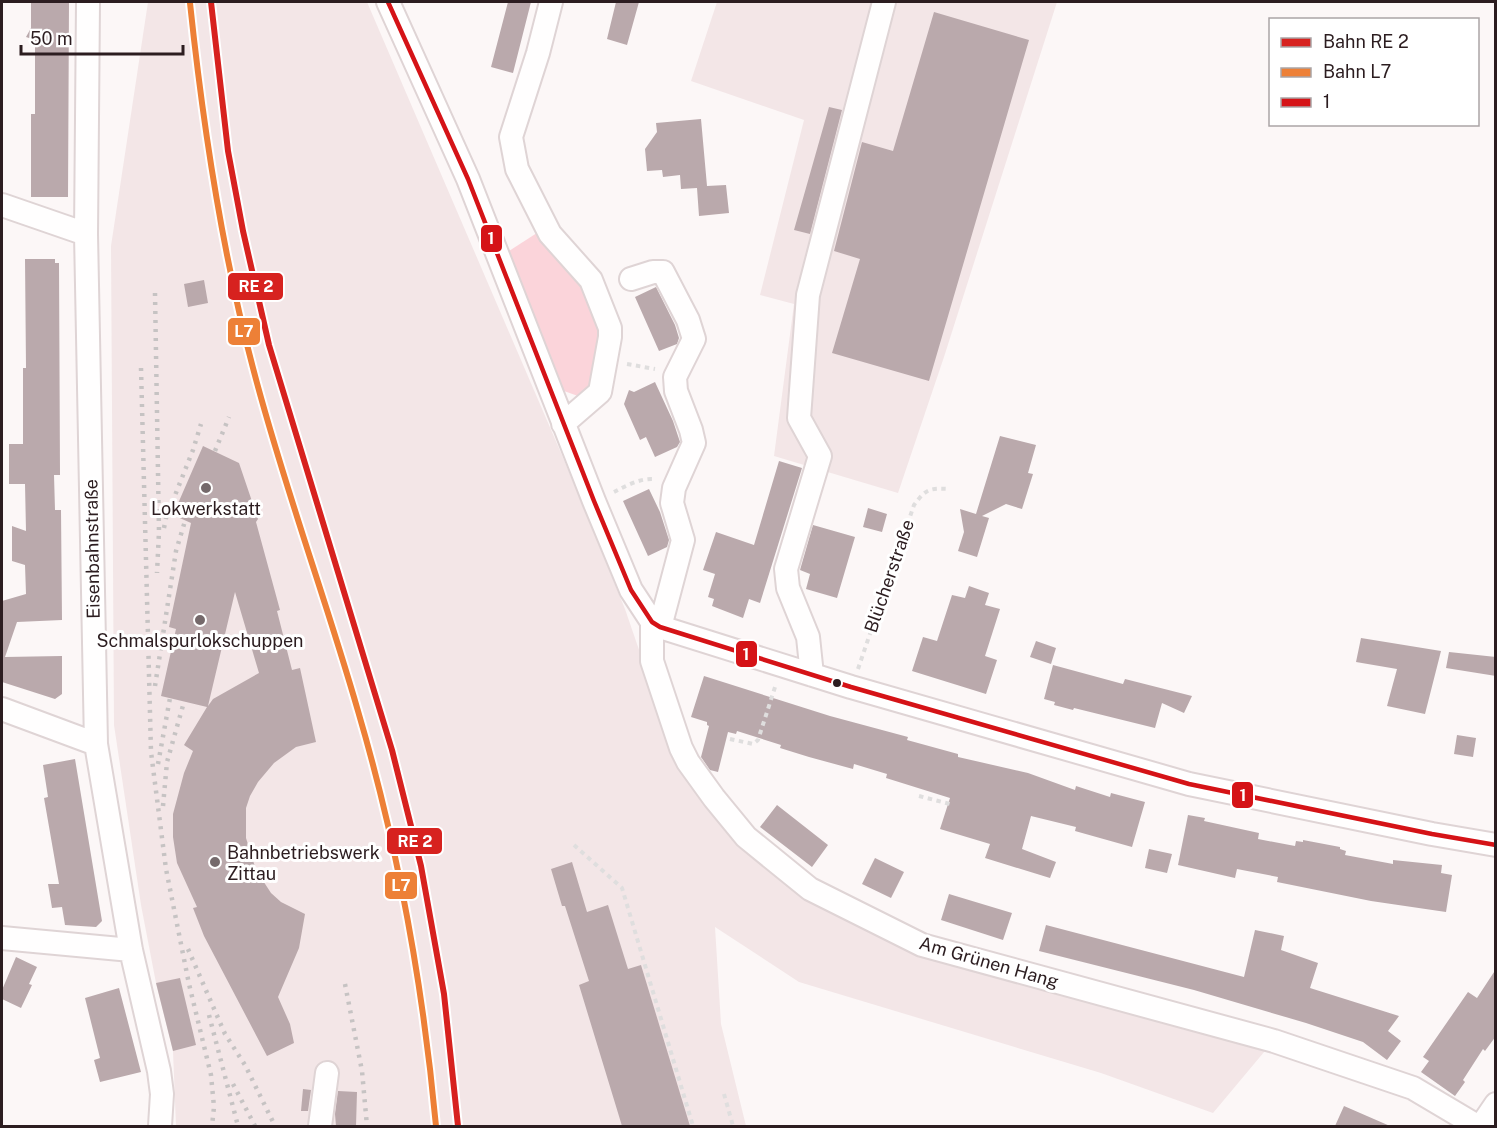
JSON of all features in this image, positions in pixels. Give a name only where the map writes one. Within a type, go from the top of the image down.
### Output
[{"type":"street","name":"Eisenbahnstraße","points":[[88,2],[86,234],[96,744],[131,950],[159,1071],[162,1094],[160,1126]]},
{"type":"street","points":[[388,2],[468,179],[563,424],[631,590],[656,624],[851,687],[1189,784],[1432,834],[1496,844]]},
{"type":"street","points":[[551,2],[538,53],[511,137],[514,157],[517,169],[550,234],[591,280],[610,328],[600,392],[563,424]]},
{"type":"street","points":[[812,675],[808,637],[788,588],[786,569],[820,456],[799,418],[808,296],[884,2]]},
{"type":"street","points":[[2,205],[86,234]]},
{"type":"street","name":"Am Grünen Hang","points":[[631,279],[653,272],[663,272],[688,320],[694,339],[675,377],[676,391],[694,443],[674,488],[672,503],[683,540],[656,624],[652,661],[681,748],[688,762],[746,837],[810,889],[921,945],[1274,1041],[1413,1088],[1479,1126]]},
{"type":"street","points":[[2,710],[96,744]]},
{"type":"street","points":[[2,938],[131,950]]},
{"type":"street","points":[[320,1126],[327,1072]]},
{"type":"street","points":[[1479,1126],[1496,1104]]},
{"type":"path","points":[[631,484],[648,479],[661,480]]},
{"type":"path","name":"Blücherstraße","points":[[851,687],[914,505],[923,493],[931,488],[949,489]]},
{"type":"path","points":[[730,739],[753,744],[758,740],[782,666]]},
{"type":"path","points":[[919,796],[950,804]]},
{"type":"path","points":[[574,845],[622,888],[693,1126]]},
{"type":"path","points":[[724,1094],[734,1126]]},
{"type":"shaded area","points":[[148,2],[367,2],[564,460],[625,609],[649,679],[699,795],[737,846],[803,895],[919,953],[1274,1040],[1213,1113],[1101,1073],[799,982],[715,927],[721,1024],[746,1126],[176,1126],[173,1051],[156,983],[141,905],[114,725],[111,246]]},
{"type":"shaded area","points":[[717,2],[1057,2],[944,357],[898,493],[774,456],[794,304],[760,295],[804,120],[691,81]]},
{"type":"shaded area","points":[[540,231],[585,290],[601,324],[594,377],[586,392],[578,396],[564,391],[509,251]]},
{"type":"building","points":[[31,2],[69,2],[68,197],[31,197],[31,114],[35,114],[35,40],[26,37],[31,28]]},
{"type":"building","points":[[508,2],[531,2],[513,73],[491,67]]},
{"type":"building","points":[[616,2],[639,2],[627,45],[607,39]]},
{"type":"building","points":[[934,12],[1029,40],[929,381],[832,353],[860,259],[834,251],[862,142],[893,151]]},
{"type":"building","points":[[829,107],[842,110],[810,234],[794,230]]},
{"type":"building","points":[[701,119],[707,186],[726,185],[729,213],[699,216],[697,188],[681,189],[680,175],[663,177],[662,170],[647,171],[645,149],[657,132],[656,123]]},
{"type":"building","points":[[25,259],[55,259],[55,263],[59,263],[60,475],[54,475],[55,510],[61,510],[62,620],[17,622],[5,657],[62,656],[62,694],[55,699],[2,682],[2,601],[26,594],[25,565],[12,561],[12,526],[26,531],[25,484],[9,484],[9,444],[23,444],[23,368],[26,368]]},
{"type":"building","points":[[204,280],[208,303],[188,307],[184,284]]},
{"type":"building","points":[[656,287],[679,338],[677,344],[659,351],[635,297]]},
{"type":"building","points":[[655,382],[680,442],[677,447],[655,457],[646,437],[640,440],[624,404],[629,390],[634,392]]},
{"type":"building","points":[[1000,436],[1036,445],[1028,473],[1033,474],[1022,509],[1006,504],[982,516],[989,518],[977,557],[958,551],[964,532],[960,509],[976,514]]},
{"type":"building","name":"Bahnbetriebswerk Zittau","points":[[203,446],[239,463],[258,519],[256,522],[280,610],[277,611],[292,670],[300,668],[316,742],[296,747],[274,763],[258,782],[246,808],[246,838],[256,870],[271,893],[281,902],[305,914],[299,948],[278,997],[290,1024],[294,1043],[267,1056],[204,936],[193,908],[197,907],[177,863],[173,837],[173,814],[184,773],[193,751],[184,745],[207,707],[161,696],[176,629],[169,627],[191,523],[173,515]],"holes":[[[235,592],[259,673],[213,699],[208,706]]]},
{"type":"building","points":[[779,461],[802,468],[760,603],[749,599],[743,618],[712,606],[714,599],[708,597],[715,574],[703,570],[716,532],[754,545]]},
{"type":"building","points":[[649,489],[660,512],[669,540],[667,547],[648,556],[623,501]]},
{"type":"building","points":[[868,508],[887,514],[882,532],[863,527]]},
{"type":"building","points":[[813,525],[855,537],[837,598],[806,589],[810,574],[800,570]]},
{"type":"building","points":[[969,586],[989,593],[985,605],[1000,609],[985,656],[997,660],[986,694],[912,671],[923,637],[937,641],[952,595],[965,598]]},
{"type":"building","points":[[1361,638],[1441,651],[1425,714],[1387,706],[1397,669],[1356,662]]},
{"type":"building","points":[[1036,641],[1056,648],[1051,664],[1030,657]]},
{"type":"building","points":[[1449,652],[1496,657],[1496,676],[1446,668]]},
{"type":"building","points":[[1053,665],[1123,684],[1125,679],[1192,696],[1184,713],[1162,703],[1155,728],[1074,708],[1073,710],[1054,705],[1055,702],[1044,699]]},
{"type":"building","points":[[704,676],[830,716],[908,737],[907,740],[958,754],[958,757],[1028,773],[1075,790],[1076,786],[1110,797],[1111,793],[1145,802],[1132,847],[1075,831],[1076,827],[1031,816],[1022,849],[1056,862],[1050,878],[985,858],[990,844],[940,829],[950,798],[886,778],[887,774],[854,764],[853,769],[809,757],[737,731],[736,734],[728,732],[718,772],[710,770],[701,757],[709,726],[707,722],[691,717]]},
{"type":"building","points":[[1457,735],[1476,738],[1473,757],[1454,754]]},
{"type":"building","points":[[75,759],[102,921],[96,927],[65,925],[62,907],[52,908],[48,884],[59,884],[44,798],[48,797],[43,765]]},
{"type":"building","points":[[777,805],[828,845],[812,867],[760,827]]},
{"type":"building","points":[[1188,815],[1205,818],[1204,821],[1259,833],[1258,839],[1295,846],[1296,841],[1303,842],[1303,840],[1340,847],[1346,851],[1345,855],[1393,864],[1393,860],[1442,865],[1441,873],[1452,875],[1446,912],[1371,901],[1277,882],[1278,877],[1237,869],[1235,878],[1178,865]]},
{"type":"building","points":[[1149,849],[1172,854],[1167,873],[1145,868]]},
{"type":"building","points":[[875,858],[904,872],[891,898],[862,884]]},
{"type":"building","points":[[572,862],[587,912],[608,905],[628,969],[641,965],[690,1126],[622,1126],[579,985],[589,981],[551,869]]},
{"type":"building","points":[[949,894],[1012,913],[1003,940],[941,920]]},
{"type":"building","points":[[1046,925],[1244,977],[1255,930],[1284,936],[1281,950],[1318,963],[1310,988],[1399,1016],[1388,1031],[1401,1041],[1387,1060],[1363,1042],[1306,1023],[1194,990],[1039,951]]},
{"type":"building","points":[[16,957],[37,967],[29,984],[32,985],[21,1008],[2,999],[2,990]]},
{"type":"building","points":[[1496,969],[1496,1036],[1485,1051],[1483,1049],[1455,1096],[1421,1072],[1429,1061],[1423,1057],[1468,992],[1477,998]]},
{"type":"building","points":[[180,978],[196,1045],[173,1051],[156,983]]},
{"type":"building","points":[[119,988],[141,1072],[100,1082],[94,1060],[100,1058],[85,998]]},
{"type":"building","points":[[303,1089],[311,1090],[308,1111],[301,1111]]},
{"type":"building","points":[[338,1091],[357,1092],[356,1126],[336,1126]]},
{"type":"building","points":[[1344,1106],[1390,1126],[1335,1126]]},
{"type":"railway","points":[[155,293],[159,532],[157,573]]},
{"type":"railway","points":[[141,368],[151,752],[166,869],[189,984],[211,1075],[214,1107],[212,1126]]},
{"type":"railway","points":[[215,451],[229,417]]},
{"type":"railway","points":[[164,528],[201,424]]},
{"type":"railway","points":[[155,686],[176,551],[185,521]]},
{"type":"railway","points":[[158,764],[170,698]]},
{"type":"railway","points":[[163,806],[167,762],[184,702]]},
{"type":"railway","points":[[188,949],[225,1034],[245,1065],[275,1126]]},
{"type":"railway","points":[[345,984],[362,1071],[367,1126]]},
{"type":"railway","points":[[209,1015],[238,1126]]},
{"type":"railway","points":[[233,1084],[255,1126]]},
{"type":"transit line","points":[[211,2],[228,151],[243,231],[269,345],[392,750],[421,866],[444,994],[458,1126]]},
{"type":"transit line","name":"1","points":[[388,2],[468,179],[631,590],[652,622],[660,627],[851,687],[1189,784],[1496,845]]},
{"type":"rail line","name":"L7","points":[[190,3],[207,141],[231,278],[265,411],[345,668],[385,814],[416,969],[436,1126]]},
{"type":"place","name":"Lokwerkstatt","points":[[206,488]]},
{"type":"place","name":"Schmalspurlokschuppen","points":[[200,620]]},
{"type":"place","name":"Bahnbetriebswerk Zittau","points":[[215,862]]}]
